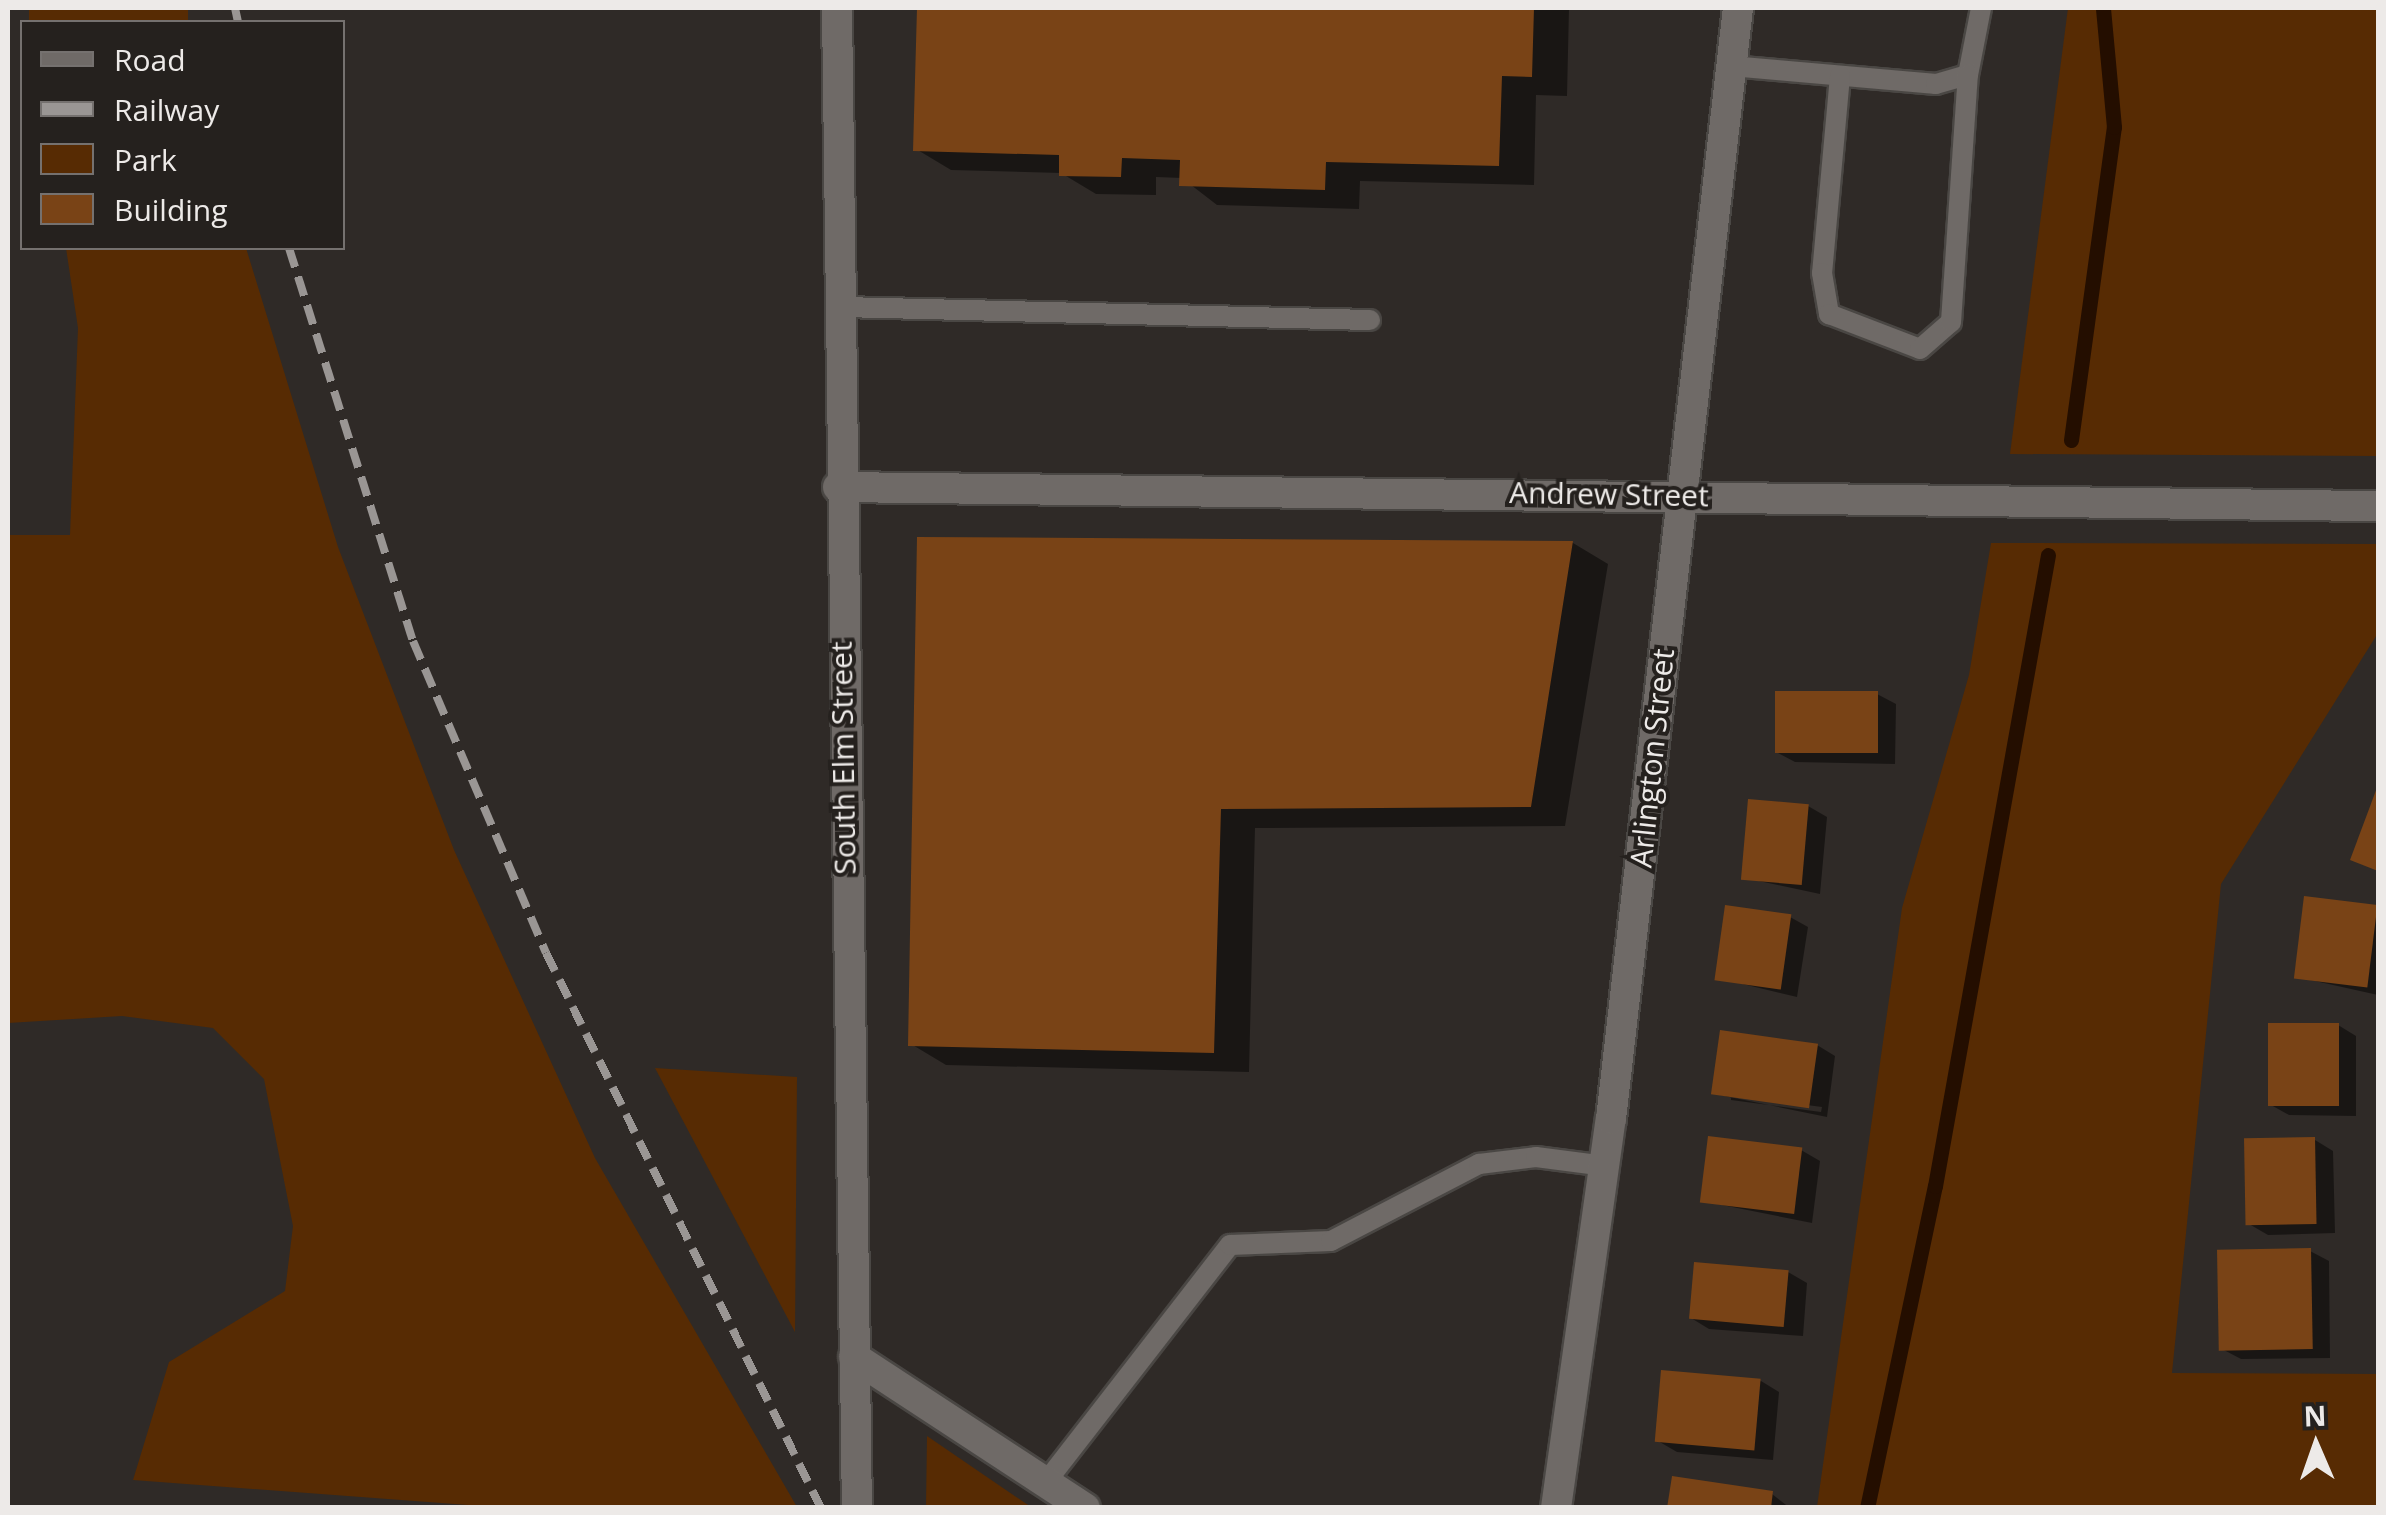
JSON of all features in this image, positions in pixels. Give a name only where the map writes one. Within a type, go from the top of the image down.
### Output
[{"type":"street","name":"South Elm Street","points":[[838,8],[842,307],[838,486],[857,1508]]},
{"type":"street","name":"Arlington Street","points":[[1556,1508],[1605,1166],[1738,8]]},
{"type":"street","name":"Andrew Street","points":[[838,486],[2378,506]]},
{"type":"street","points":[[854,1357],[1085,1508]]},
{"type":"lane","points":[[1840,76],[1822,272],[1829,314],[1920,349],[1951,322],[1968,75],[1980,8]]},
{"type":"lane","points":[[1731,66],[1936,84],[1968,75]]},
{"type":"lane","points":[[842,307],[1370,320]]},
{"type":"lane","points":[[1046,1482],[1230,1245],[1331,1241],[1479,1164],[1536,1157],[1605,1166]]},
{"type":"green space","points":[[29,8],[188,8],[188,20],[29,20]]},
{"type":"green space","points":[[2068,8],[2378,8],[2378,456],[2010,454]]},
{"type":"green space","points":[[66,250],[247,250],[338,547],[454,850],[595,1158],[797,1507],[495,1507],[133,1480],[169,1362],[285,1291],[293,1226],[264,1079],[213,1028],[122,1016],[8,1023],[8,535],[70,535],[78,328]]},
{"type":"green space","points":[[1991,543],[2378,544],[2378,633],[2221,884],[2172,1373],[2378,1374],[2378,1507],[1817,1507],[1902,908],[1969,675]]},
{"type":"green space","points":[[655,1068],[797,1077],[795,1332]]},
{"type":"green space","points":[[927,1436],[1031,1507],[926,1507]]},
{"type":"building","points":[[917,8],[1534,8],[1532,77],[1502,76],[1499,166],[1326,162],[1325,190],[1179,186],[1180,160],[1122,158],[1121,177],[1059,176],[1059,155],[913,151]]},
{"type":"building","points":[[917,537],[1573,541],[1531,807],[1221,809],[1214,1053],[908,1046]]},
{"type":"building","points":[[1775,691],[1878,691],[1878,753],[1775,753]]},
{"type":"building","points":[[2378,785],[2378,871],[2350,860]]},
{"type":"building","points":[[1748,799],[1809,804],[1802,885],[1741,880]]},
{"type":"building","points":[[2304,896],[2377,905],[2367,987],[2294,978]]},
{"type":"building","points":[[1725,905],[1791,914],[1781,990],[1714,980]]},
{"type":"building","points":[[2268,1023],[2339,1023],[2339,1106],[2268,1106]]},
{"type":"building","points":[[1720,1030],[1818,1044],[1809,1108],[1711,1094]]},
{"type":"building","points":[[1708,1136],[1802,1148],[1794,1214],[1700,1203]]},
{"type":"building","points":[[2315,1137],[2317,1224],[2246,1225],[2244,1138]]},
{"type":"building","points":[[2311,1248],[2313,1349],[2219,1351],[2217,1250]]},
{"type":"building","points":[[1694,1262],[1789,1270],[1784,1327],[1689,1319]]},
{"type":"building","points":[[1661,1370],[1761,1379],[1754,1450],[1655,1442]]},
{"type":"building","points":[[1672,1476],[1773,1491],[1771,1508],[1667,1508]]},
{"type":"waterway","points":[[2071,440],[2114,127],[2103,8]]},
{"type":"waterway","points":[[1867,1508],[1935,1186],[2048,555]]},
{"type":"railway","points":[[235,8],[238,20]]},
{"type":"railway","points":[[290,250],[413,641],[546,953],[821,1508]]}]
